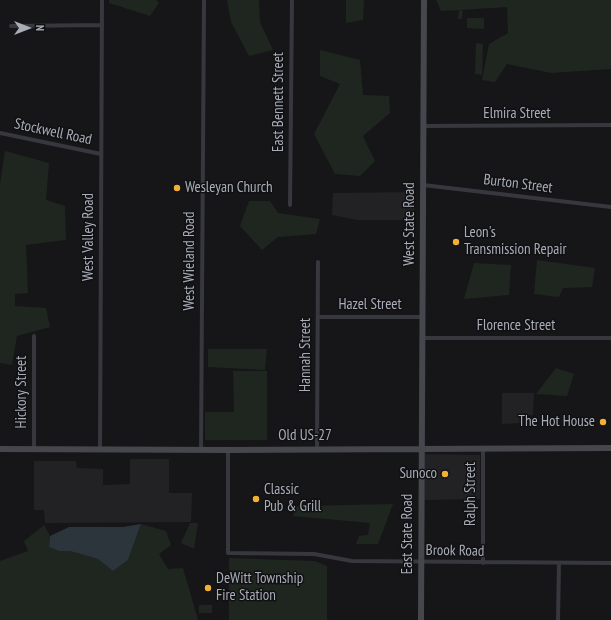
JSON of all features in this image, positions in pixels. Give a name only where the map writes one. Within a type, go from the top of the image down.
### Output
[{"type":"street","name":"West Valley Road","points":[[100,449],[102,0]]},
{"type":"street","name":"West Wieland Road","points":[[201,449],[204,0]]},
{"type":"street","name":"East Bennett Street","points":[[290,205],[292,0]]},
{"type":"street","name":"West State Road","points":[[421,448],[424,0]]},
{"type":"street","points":[[10,26],[102,25]]},
{"type":"street","name":"Elmira Street","points":[[423,126],[611,125]]},
{"type":"street","name":"Stockwell Road","points":[[0,133],[101,154]]},
{"type":"street","name":"Burton Street","points":[[423,185],[611,207]]},
{"type":"street","name":"Hannah Street","points":[[317,449],[318,262]]},
{"type":"street","name":"Hazel Street","points":[[318,317],[422,317]]},
{"type":"street","name":"Hickory Street","points":[[34,336],[34,449]]},
{"type":"street","name":"Florence Street","points":[[422,338],[611,338]]},
{"type":"street","name":"East State Road","points":[[421,448],[421,620]]},
{"type":"street","name":"Ralph Street","points":[[483,448],[483,563]]},
{"type":"street","name":"Old US-27","points":[[0,449],[228,450],[611,448]]},
{"type":"street","name":"Brook Road","points":[[228,450],[228,553],[314,554],[352,562],[611,563]]},
{"type":"street","points":[[558,620],[559,563]]},
{"type":"shaded area","points":[[109,0],[156,0],[159,3],[150,16],[109,3]]},
{"type":"shaded area","points":[[227,0],[259,0],[260,22],[273,50],[249,56],[231,22]]},
{"type":"shaded area","points":[[346,0],[364,0],[363,20],[346,23]]},
{"type":"shaded area","points":[[436,0],[611,0],[611,69],[551,73],[507,64],[495,82],[482,80],[489,44],[508,33],[507,7],[460,10],[463,11],[462,19],[458,19],[459,10],[441,11]]},
{"type":"shaded area","points":[[467,18],[484,18],[484,29],[467,28]]},
{"type":"shaded area","points":[[476,43],[483,44],[482,75],[475,74]]},
{"type":"shaded area","points":[[320,50],[360,60],[363,95],[389,96],[390,113],[363,136],[375,161],[360,176],[335,174],[314,134],[340,84],[320,76]]},
{"type":"shaded area","points":[[5,151],[49,163],[46,200],[65,206],[66,240],[26,245],[28,293],[15,294],[15,306],[46,308],[50,327],[17,336],[12,365],[0,363],[0,184]]},
{"type":"shaded area","points":[[415,192],[414,220],[357,220],[332,215],[333,193]]},
{"type":"shaded area","points":[[249,201],[270,201],[278,213],[320,219],[316,234],[278,237],[262,250],[240,226]]},
{"type":"shaded area","points":[[537,260],[595,268],[592,287],[563,288],[559,297],[534,294]]},
{"type":"shaded area","points":[[474,263],[511,265],[509,295],[464,299]]},
{"type":"shaded area","points":[[208,349],[267,349],[265,370],[208,367]]},
{"type":"shaded area","points":[[556,368],[574,374],[567,396],[536,394]]},
{"type":"shaded area","points":[[233,371],[267,371],[267,440],[205,440],[205,412],[234,412]]},
{"type":"shaded area","points":[[502,393],[534,393],[533,415],[522,416],[522,423],[502,424]]},
{"type":"shaded area","points":[[425,454],[480,455],[480,499],[424,500]]},
{"type":"shaded area","points":[[130,459],[169,459],[169,493],[192,493],[191,522],[45,523],[44,510],[34,510],[34,461],[76,461],[77,468],[103,469],[103,485],[130,484]]},
{"type":"shaded area","points":[[393,504],[378,544],[356,544],[359,536],[368,535],[370,523],[293,516],[297,506]]},
{"type":"shaded area","points":[[190,523],[198,523],[194,549],[181,543]]},
{"type":"shaded area","points":[[141,524],[166,531],[171,545],[159,554],[168,569],[183,568],[198,620],[0,620],[0,561],[28,551],[24,541],[44,525],[50,536],[49,547],[59,551],[70,551],[98,559],[113,571],[128,560]]},
{"type":"shaded area","points":[[141,524],[128,560],[113,571],[98,559],[70,551],[59,551],[49,547],[50,536],[69,527],[123,527]]},
{"type":"shaded area","points":[[229,558],[315,561],[327,566],[327,620],[229,620]]},
{"type":"shaded area","points":[[199,605],[212,605],[212,613],[199,613]]},
{"type":"place","name":"Wesleyan Church","points":[[177,188]]},
{"type":"place","name":"Leon's Transmission Repair","points":[[456,242]]},
{"type":"place","name":"The Hot House","points":[[603,422]]},
{"type":"place","name":"Sunoco","points":[[445,474]]},
{"type":"place","name":"Classic Pub & Grill","points":[[256,499]]},
{"type":"place","name":"DeWitt Township Fire Station","points":[[208,588]]}]
